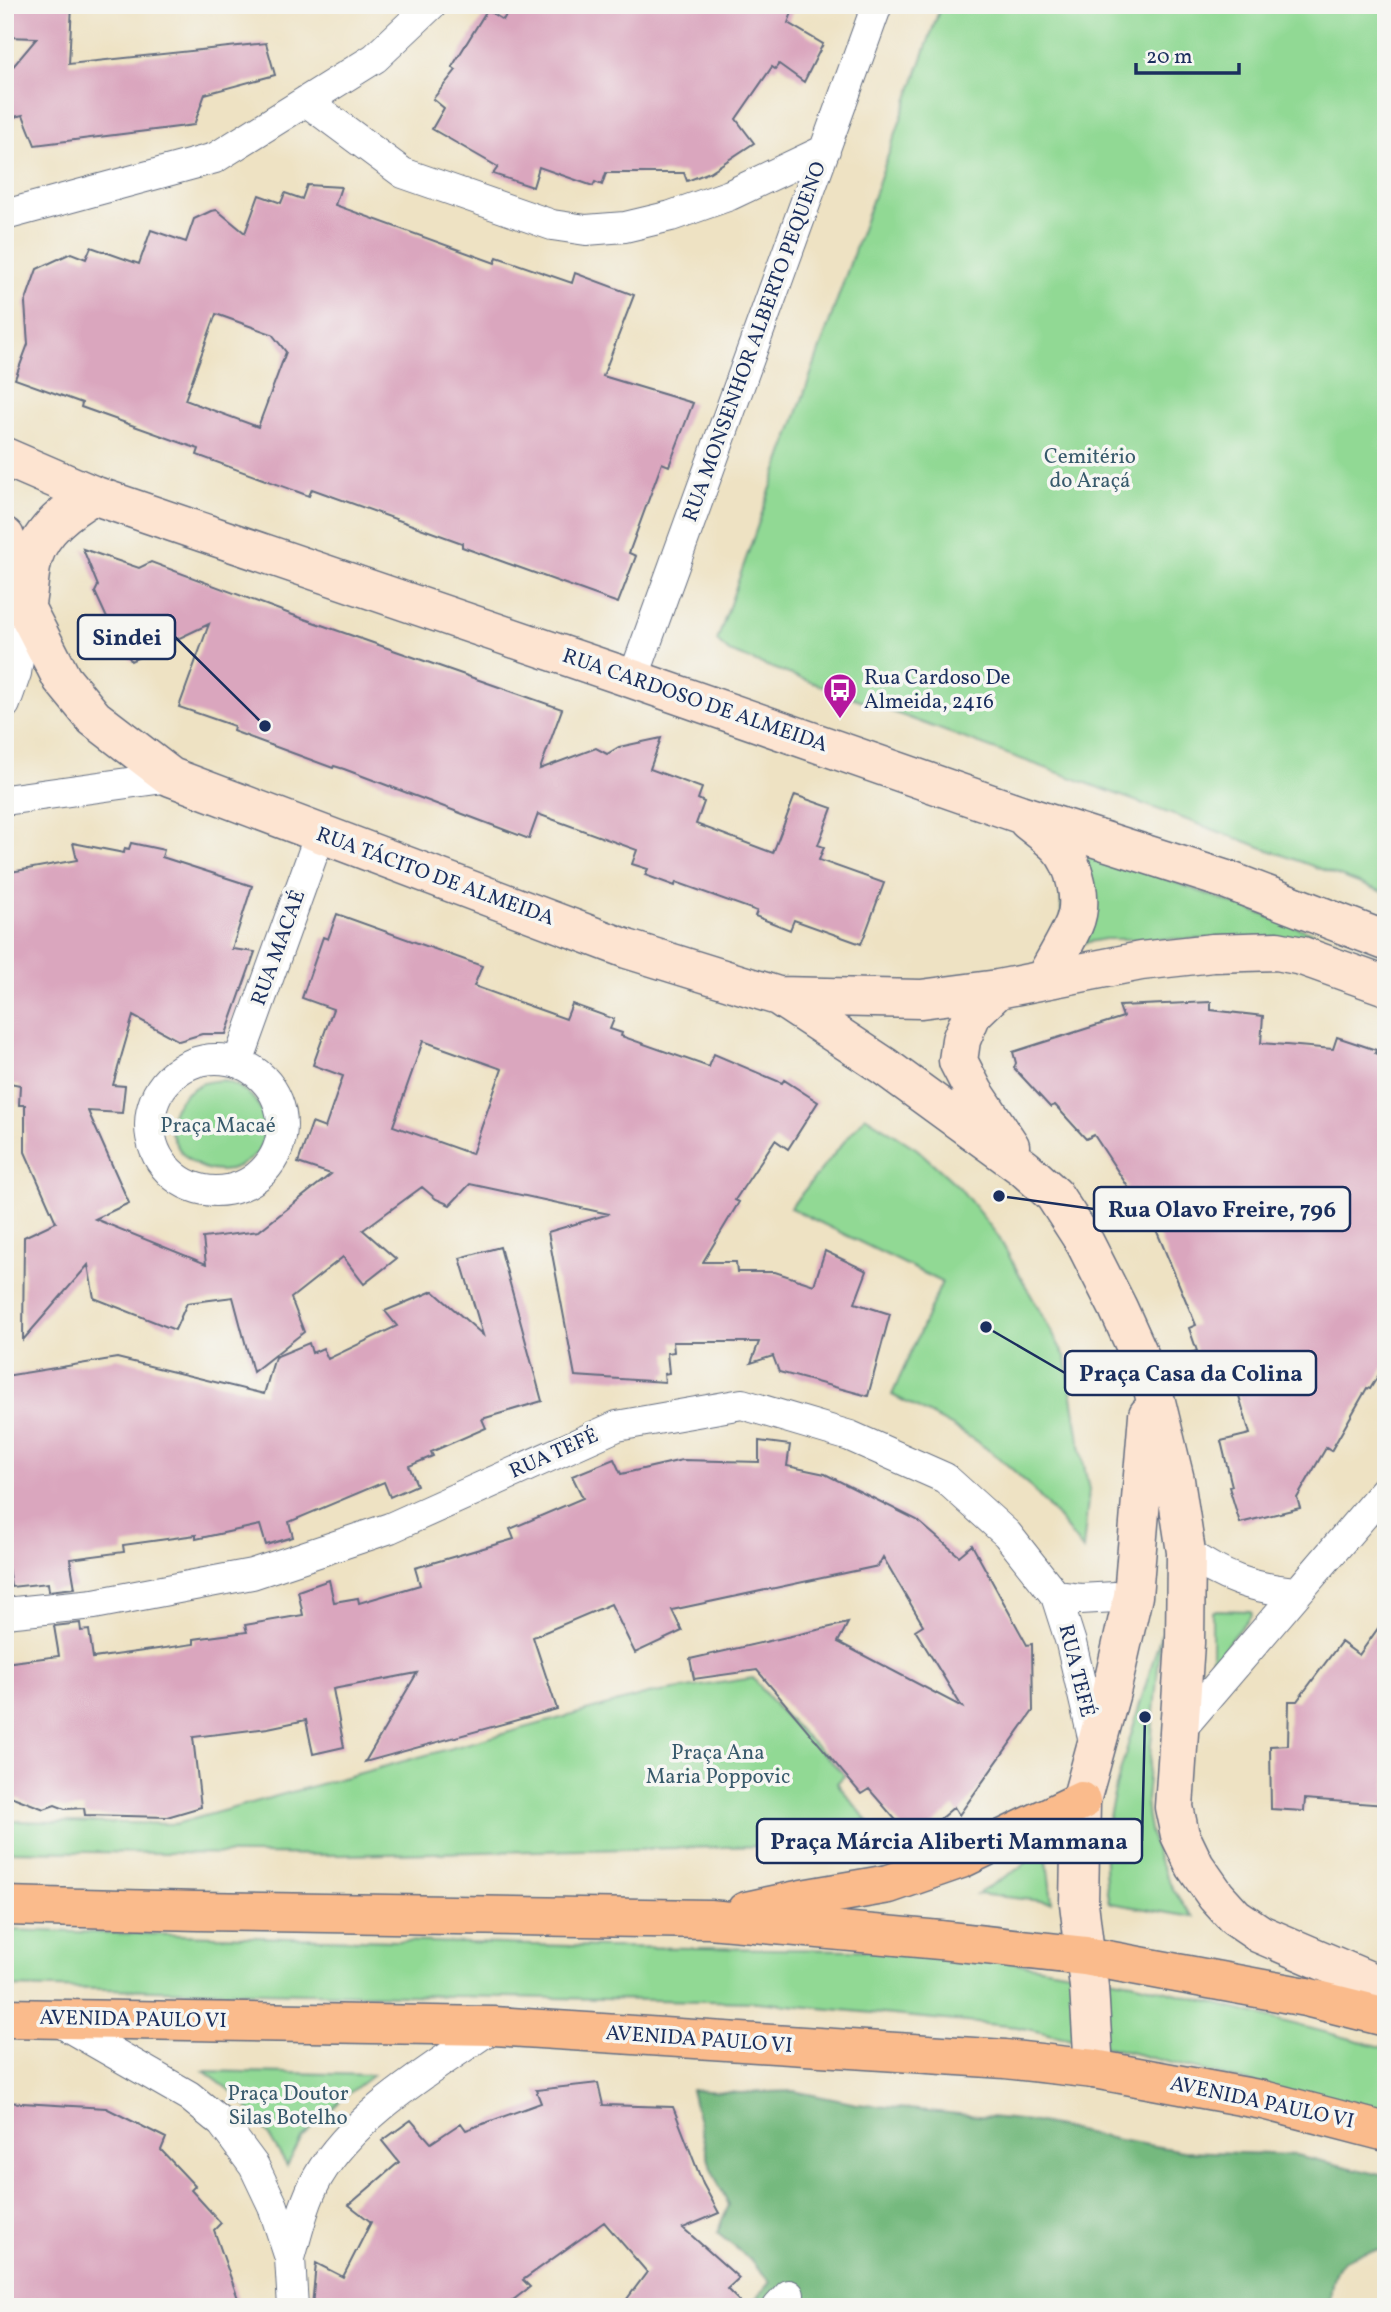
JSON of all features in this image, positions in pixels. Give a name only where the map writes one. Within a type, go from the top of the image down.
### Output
[{"type":"main road","name":"RUA CARDOSO DE ALMEIDA","points":[[5,457],[93,495],[1020,814],[1230,881],[1386,941]]},
{"type":"main road","points":[[26,608],[33,557],[48,531],[68,510],[93,495]]},
{"type":"main road","name":"RUA TÁCITO DE ALMEIDA","points":[[5,537],[26,608],[62,679],[94,718],[171,777],[627,949],[778,996],[920,999],[998,989]]},
{"type":"main road","points":[[1020,814],[1059,847],[1076,879],[1078,899],[1075,922],[1045,978]]},
{"type":"main road","points":[[1024,1168],[974,1092],[958,1061],[961,1040],[972,1014],[998,989],[1142,961],[1213,953],[1277,951],[1302,956],[1386,986]]},
{"type":"main road","points":[[778,996],[884,1066],[1024,1168],[1054,1195],[1084,1243],[1118,1308],[1151,1381],[1175,1480],[1186,1552],[1185,1643],[1174,1807],[1180,1835],[1195,1866],[1235,1917],[1260,1934],[1386,1988]]},
{"type":"main road","points":[[1094,2069],[1079,1903],[1081,1801],[1111,1692],[1133,1596],[1151,1381]]},
{"type":"main road","points":[[709,1919],[889,1884],[961,1859],[1081,1801]]},
{"type":"main road","points":[[5,1906],[198,1912],[709,1919],[1085,1956],[1306,1997],[1386,2017]]},
{"type":"main road","name":"AVENIDA PAULO VI","points":[[5,2018],[494,2026],[1006,2059],[1094,2069],[1263,2100],[1386,2132]]},
{"type":"street","points":[[5,215],[215,158],[375,58],[431,5]]},
{"type":"street","name":"RUA MONSENHOR ALBERTO PEQUENO","points":[[633,679],[877,5]]},
{"type":"street","points":[[306,101],[403,173],[552,225],[586,230],[625,227],[671,216],[730,195],[825,150]]},
{"type":"street","points":[[5,704],[16,673],[26,608]]},
{"type":"street","points":[[5,800],[171,777]]},
{"type":"street","name":"RUA MACAÉ","points":[[238,1062],[320,834]]},
{"type":"street","points":[[218,1059],[238,1062],[256,1072],[268,1083],[277,1099],[282,1134],[278,1150],[262,1174],[240,1188],[208,1191],[177,1181],[165,1169],[156,1153],[152,1137],[150,1116],[161,1085],[173,1073],[189,1064],[218,1059]]},
{"type":"street","name":"RUA TEFÉ","points":[[5,1613],[94,1604],[251,1574],[390,1528],[617,1426],[742,1404],[850,1436],[945,1478],[1007,1534],[1056,1596],[1071,1643],[1095,1746]]},
{"type":"street","points":[[1179,1731],[1386,1489]]},
{"type":"street","points":[[1186,1552],[1211,1569],[1238,1581],[1267,1590],[1296,1592]]},
{"type":"street","name":"RUA TEFÉ","points":[[1056,1596],[1080,1599],[1133,1596]]},
{"type":"street","points":[[53,2018],[189,2096],[222,2123],[254,2166],[273,2206],[290,2258],[293,2307]]},
{"type":"street","points":[[290,2258],[305,2204],[319,2176],[348,2134],[385,2104],[494,2026]]},
{"type":"green space","name":"Cemitério do Araçá","points":[[941,5],[1386,5],[1386,893],[729,652],[717,641]]},
{"type":"green space","points":[[1060,840],[1386,960],[1386,974],[1285,939],[1105,939],[1062,947]]},
{"type":"green space","name":"Praça Macaé","points":[[222,1080],[245,1091],[253,1099],[264,1118],[265,1129],[257,1153],[244,1163],[224,1171],[204,1168],[186,1157],[174,1140],[170,1123],[175,1107],[193,1088],[203,1083]]},
{"type":"green space","points":[[865,1116],[917,1149],[959,1187],[998,1236],[1066,1358],[1089,1490],[1083,1550],[1031,1488],[995,1455],[958,1430],[892,1395],[942,1282],[790,1208]]},
{"type":"green space","points":[[1250,1611],[1252,1614],[1212,1665],[1212,1612]]},
{"type":"green space","points":[[1161,1634],[1146,1800],[1151,1832],[1160,1862],[1174,1890],[1193,1917],[1109,1903],[1106,1881],[1106,1839],[1113,1799]]},
{"type":"green space","name":"Praça Ana Maria Poppovic","points":[[753,1678],[778,1709],[845,1775],[837,1783],[888,1846],[821,1845],[340,1855],[5,1851],[5,1821],[175,1824],[648,1694]]},
{"type":"green space","points":[[1045,1845],[1052,1902],[977,1894],[1021,1867]]},
{"type":"green space","points":[[5,1930],[606,1947],[941,1951],[1132,1982],[1386,2048],[1386,2116],[1018,2027],[757,2002],[5,1987]]},
{"type":"green space","name":"Praça Doutor Silas Botelho","points":[[204,2071],[373,2075],[343,2098],[301,2139],[287,2166],[268,2134],[240,2098]]},
{"type":"green space","points":[[691,2090],[741,2093],[794,2091],[857,2104],[1030,2121],[1183,2151],[1296,2155],[1386,2176],[1386,2250],[1358,2254],[1342,2263],[1333,2280],[1330,2307],[749,2307],[770,2282],[746,2256],[717,2233],[729,2205],[711,2169]]},
{"type":"building","points":[[5,5],[72,5],[69,64],[266,43],[275,75],[205,94],[194,125],[35,145],[23,115],[5,119],[5,76],[37,38],[5,37]]},
{"type":"building","points":[[512,5],[795,5],[788,23],[823,44],[804,82],[779,64],[775,69],[772,67],[736,119],[754,143],[710,172],[687,181],[684,173],[606,173],[602,185],[595,182],[593,186],[539,167],[533,187],[493,174],[498,167],[432,129],[444,108],[433,99],[456,70],[452,67],[487,10],[503,20]]},
{"type":"building","points":[[307,185],[341,187],[335,205],[495,263],[497,257],[572,283],[575,273],[634,295],[603,376],[693,403],[669,466],[662,463],[629,553],[636,556],[618,603],[312,489],[309,496],[197,455],[199,449],[81,407],[82,403],[15,379],[28,344],[25,303],[37,269],[71,253],[86,259],[91,247],[139,264],[151,230],[186,242],[194,219],[217,210],[245,233],[259,195],[281,203],[285,193],[302,199]],"holes":[[[216,314],[272,334],[286,352],[258,427],[185,400]]]},
{"type":"building","points":[[83,549],[139,568],[151,562],[290,614],[562,709],[540,769],[596,748],[607,754],[619,747],[661,738],[650,769],[702,788],[698,799],[704,802],[696,824],[773,853],[795,795],[832,808],[818,845],[824,847],[819,860],[884,883],[861,944],[794,920],[790,930],[755,916],[757,911],[676,882],[675,886],[645,875],[648,869],[632,864],[637,850],[538,814],[529,839],[344,769],[333,768],[233,731],[234,726],[179,707],[209,624],[131,661],[95,592],[98,586]]},
{"type":"building","points":[[73,843],[124,853],[131,843],[164,850],[162,857],[252,886],[232,949],[255,952],[226,1034],[202,1034],[179,1041],[133,1016],[113,1085],[125,1086],[122,1113],[88,1111],[129,1203],[95,1219],[206,1264],[203,1238],[259,1231],[331,1174],[298,1163],[312,1123],[325,1128],[343,1076],[313,1065],[333,1009],[302,998],[323,937],[328,939],[337,914],[482,966],[474,986],[566,1019],[572,1004],[614,1019],[610,1029],[622,1033],[621,1036],[709,1067],[714,1054],[782,1083],[784,1080],[818,1102],[788,1149],[775,1140],[735,1200],[739,1202],[703,1262],[736,1262],[737,1272],[775,1272],[814,1285],[825,1251],[867,1271],[855,1303],[890,1314],[868,1396],[779,1372],[773,1356],[751,1363],[759,1342],[673,1342],[674,1352],[667,1353],[669,1373],[664,1374],[665,1382],[575,1376],[548,1232],[609,1214],[470,1184],[450,1205],[436,1199],[422,1187],[363,1230],[396,1259],[364,1284],[343,1257],[291,1298],[304,1332],[253,1372],[233,1297],[187,1303],[175,1330],[94,1298],[88,1265],[23,1340],[24,1237],[56,1222],[25,1152],[25,1105],[19,1105],[20,1085],[5,1082],[5,873],[77,860]],"holes":[[[423,1041],[502,1069],[472,1154],[393,1126]]]},
{"type":"building","points":[[1211,1002],[1211,1010],[1263,1016],[1261,1043],[1333,1049],[1337,1037],[1376,1050],[1375,1053],[1386,1057],[1386,1363],[1370,1389],[1367,1388],[1331,1451],[1326,1448],[1297,1498],[1300,1508],[1240,1523],[1229,1487],[1232,1486],[1221,1441],[1250,1434],[1233,1375],[1184,1389],[1176,1357],[1197,1351],[1189,1328],[1196,1325],[1150,1215],[1122,1230],[1103,1201],[1128,1187],[1094,1135],[1086,1139],[1055,1105],[1050,1107],[1014,1068],[1016,1063],[1013,1052],[1123,1017],[1119,1006]]},
{"type":"building","points":[[500,1247],[542,1401],[482,1419],[486,1428],[431,1452],[433,1456],[409,1466],[417,1485],[390,1497],[384,1482],[289,1522],[293,1537],[266,1545],[260,1525],[196,1539],[196,1535],[123,1545],[124,1552],[70,1559],[75,1588],[49,1591],[48,1583],[11,1587],[5,1548],[5,1537],[11,1535],[5,1499],[5,1376],[117,1358],[264,1394],[275,1357],[309,1343],[312,1353],[323,1348],[328,1359],[397,1326],[385,1311],[433,1291],[483,1335],[460,1258]]},
{"type":"building","points":[[759,1441],[790,1445],[787,1466],[825,1474],[917,1520],[959,1556],[972,1545],[1027,1645],[1032,1644],[1033,1711],[959,1815],[954,1807],[914,1841],[869,1789],[861,1794],[757,1670],[694,1679],[690,1659],[848,1623],[838,1642],[962,1707],[915,1630],[923,1625],[883,1557],[878,1566],[672,1610],[682,1631],[635,1653],[611,1604],[533,1637],[557,1709],[365,1762],[417,1673],[333,1689],[344,1747],[313,1754],[306,1720],[268,1728],[193,1737],[201,1807],[167,1817],[85,1815],[84,1808],[65,1809],[55,1805],[44,1809],[5,1794],[5,1663],[59,1656],[54,1626],[80,1623],[81,1631],[89,1630],[93,1658],[194,1644],[194,1639],[247,1632],[245,1625],[303,1615],[298,1591],[329,1580],[334,1602],[358,1598],[359,1603],[420,1585],[415,1568],[514,1539],[510,1529],[583,1498],[572,1476],[614,1459],[621,1474],[682,1460],[759,1462]]},
{"type":"building","points":[[1386,1617],[1386,1805],[1305,1799],[1304,1811],[1271,1809],[1270,1746],[1288,1745],[1289,1701],[1297,1701],[1341,1642],[1359,1655]]},
{"type":"building","points":[[598,2083],[603,2105],[673,2107],[703,2184],[719,2213],[683,2228],[739,2278],[727,2289],[745,2307],[621,2307],[647,2272],[604,2222],[523,2280],[530,2287],[504,2307],[312,2307],[316,2263],[343,2277],[371,2222],[349,2205],[399,2162],[382,2141],[411,2120],[431,2143],[461,2123],[466,2130],[541,2103],[536,2090]]},
{"type":"building","points":[[5,2102],[106,2108],[166,2138],[161,2150],[195,2186],[191,2190],[221,2223],[214,2230],[241,2307],[5,2307]]},
{"type":"place","name":"Rua Cardoso De Almeida, 2416","points":[[840,720]]},
{"type":"place","name":"Sindei","points":[[265,726]]},
{"type":"place","name":"Rua Olavo Freire, 796","points":[[999,1196]]},
{"type":"place","name":"Praça Casa da Colina","points":[[986,1327]]},
{"type":"place","name":"Praça Márcia Aliberti Mammana","points":[[1145,1717]]}]
